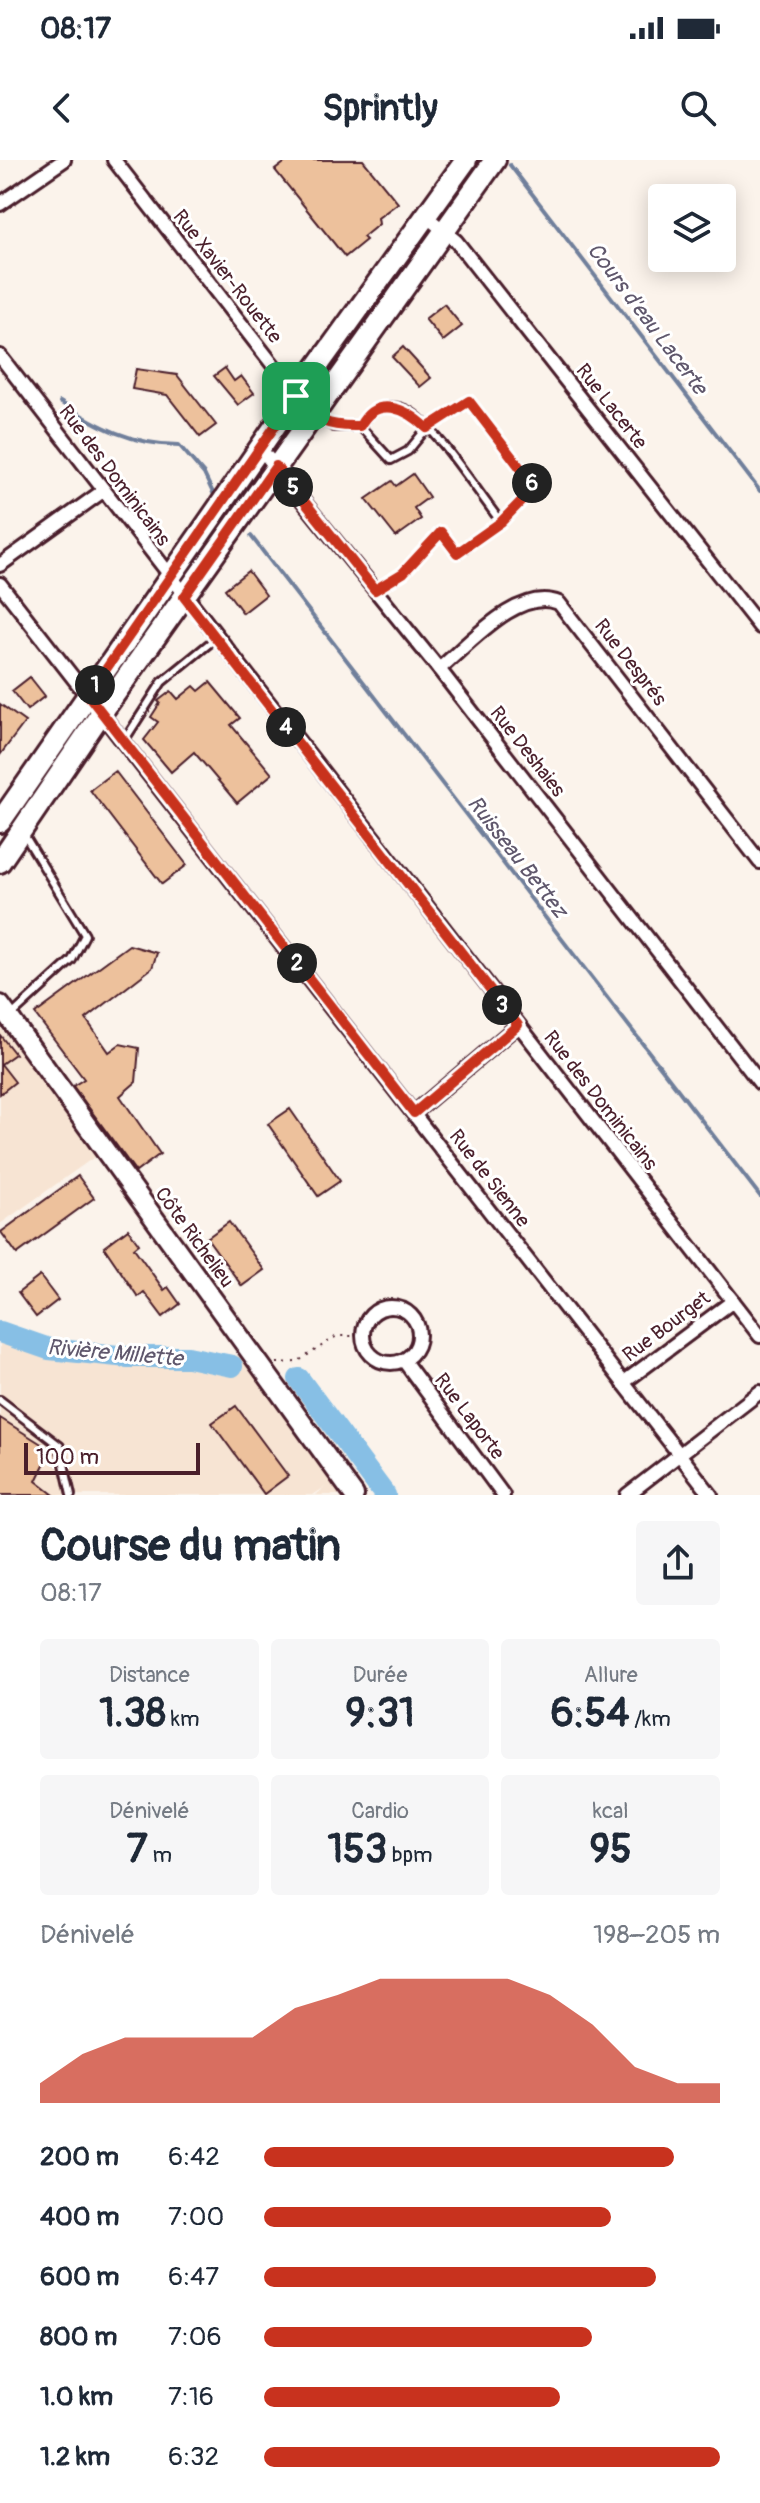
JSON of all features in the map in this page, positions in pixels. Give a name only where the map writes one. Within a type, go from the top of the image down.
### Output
[{"type":"main road","points":[[3,810],[88,695],[296,396],[466,160]]},
{"type":"main road","points":[[0,862],[102,712],[495,160]]},
{"type":"street","points":[[0,204],[64,160]]},
{"type":"street","name":"Rue Xavier-Rouette","points":[[114,160],[312,415]]},
{"type":"street","name":"Rue Lacerte","points":[[426,216],[456,241],[760,627]]},
{"type":"street","name":"Rue des Dominicains","points":[[0,356],[169,578],[760,1336]]},
{"type":"street","name":"Rue Deshaies","points":[[260,448],[439,669],[760,1083]]},
{"type":"street","points":[[0,565],[103,491]]},
{"type":"street","name":"Rue de Sienne","points":[[0,584],[711,1495]]},
{"type":"street","name":"Rue Després","points":[[439,669],[520,602],[544,596],[559,603],[760,862]]},
{"type":"street","name":"Côte Richelieu","points":[[4,1012],[354,1495]]},
{"type":"street","points":[[414,1113],[518,1025]]},
{"type":"street","name":"Rue Bourget","points":[[623,1383],[733,1301]]},
{"type":"street","points":[[393,1307],[402,1309],[415,1321],[419,1339],[411,1355],[404,1361],[385,1363],[370,1353],[363,1336],[375,1312],[393,1307]]},
{"type":"street","name":"Rue Laporte","points":[[404,1361],[503,1495]]},
{"type":"street","points":[[627,1495],[760,1392]]},
{"type":"lane","points":[[312,415],[334,427],[360,426],[391,460],[408,451],[427,428],[469,401],[535,487],[501,522],[457,553],[441,532],[403,573],[375,590]]},
{"type":"lane","points":[[360,426],[365,416],[387,406],[409,411],[427,428],[501,522]]},
{"type":"lane","points":[[124,741],[162,682],[216,638]]},
{"type":"lane","points":[[4,1012],[72,960],[85,935],[21,831]]},
{"type":"lane","points":[[0,1400],[60,1446],[71,1495]]},
{"type":"path","points":[[260,1365],[297,1362],[337,1336],[363,1336]]},
{"type":"shaded area","points":[[0,1027],[100,1153],[0,1224]]},
{"type":"shaded area","points":[[0,1335],[246,1356],[350,1495],[316,1495],[325,1487],[313,1495],[0,1495]]},
{"type":"building","points":[[288,160],[363,160],[398,203],[378,218],[379,224],[363,237],[366,240],[345,257],[275,170]]},
{"type":"building","points":[[444,304],[462,326],[443,341],[425,319]]},
{"type":"building","points":[[403,347],[431,378],[420,387],[392,357]]},
{"type":"building","points":[[225,368],[234,381],[241,376],[254,393],[238,405],[214,376]]},
{"type":"building","points":[[136,369],[177,375],[216,425],[200,437],[167,395],[132,389]]},
{"type":"building","points":[[413,474],[429,497],[414,508],[421,519],[396,537],[366,499],[392,481],[396,486]]},
{"type":"building","points":[[248,571],[266,595],[243,613],[225,589]]},
{"type":"building","points":[[30,677],[45,696],[27,710],[12,691]]},
{"type":"building","points":[[210,682],[240,718],[231,725],[272,774],[237,803],[194,752],[171,772],[144,740],[158,722],[151,717],[160,703],[158,701],[171,691],[178,699],[194,686],[199,691]]},
{"type":"building","points":[[0,704],[25,722],[0,755]]},
{"type":"building","points":[[115,771],[187,865],[162,884],[90,790]]},
{"type":"building","points":[[129,945],[157,953],[152,968],[86,1019],[109,1052],[120,1044],[139,1048],[136,1082],[120,1096],[160,1154],[136,1172],[73,1086],[84,1079],[35,1014]]},
{"type":"building","points":[[0,1035],[15,1054],[1,1064],[15,1082],[0,1094]]},
{"type":"building","points":[[290,1109],[340,1181],[318,1196],[268,1124]]},
{"type":"building","points":[[78,1176],[94,1198],[17,1254],[1,1232]]},
{"type":"building","points":[[229,1222],[264,1270],[242,1286],[207,1238]]},
{"type":"building","points":[[128,1229],[139,1244],[134,1248],[164,1290],[168,1287],[180,1304],[163,1317],[144,1292],[138,1297],[104,1247]]},
{"type":"building","points":[[40,1276],[58,1300],[36,1317],[18,1293]]},
{"type":"building","points":[[236,1406],[288,1476],[264,1494],[212,1423]]},
{"type":"building","points":[[0,1418],[51,1450],[36,1481],[54,1495],[0,1495]]},
{"type":"waterway","name":"Cours d'eau Lacerte","points":[[510,165],[760,491]]},
{"type":"waterway","name":"Ruisseau Bettez","points":[[60,402],[116,433],[146,442],[179,445],[204,474],[214,495]]},
{"type":"waterway","name":"Ruisseau Bettez","points":[[251,536],[760,1196]]},
{"type":"waterway","name":"Rivière Millette","points":[[0,1332],[49,1349],[128,1357],[188,1357],[232,1366]]},
{"type":"waterway","name":"Rivière Millette","points":[[299,1379],[385,1495]]},
{"type":"route","points":[[296,396],[312,415],[334,427],[360,426],[365,416],[387,406],[409,411],[427,428],[469,401],[535,487],[501,522],[457,553],[441,532],[403,573],[375,590],[276,466],[184,597],[518,1025],[414,1113],[88,695],[296,396]]}]
